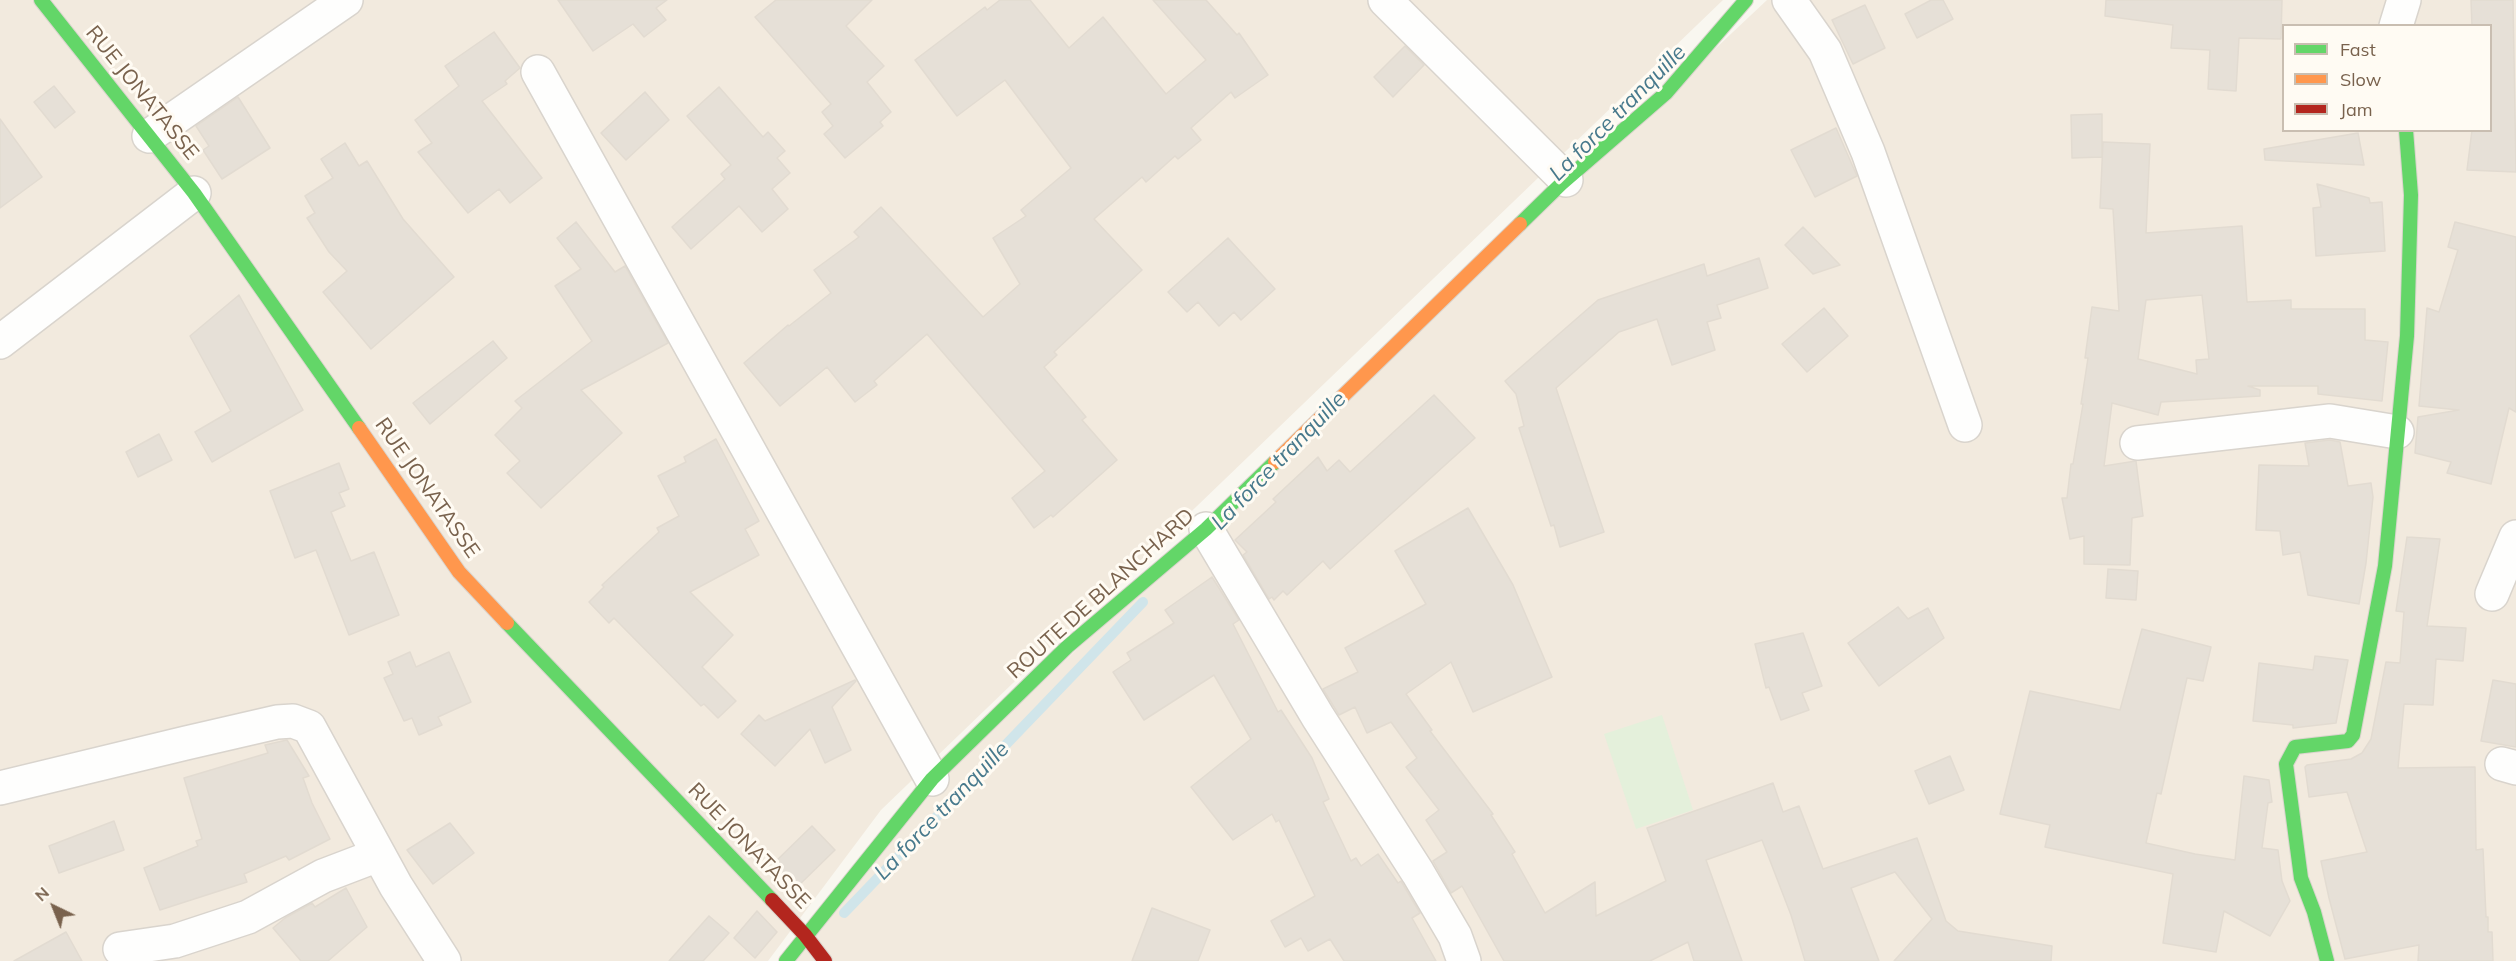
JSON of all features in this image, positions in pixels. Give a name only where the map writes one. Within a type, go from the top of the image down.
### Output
[{"type":"street","name":"RUE JONATASSE","points":[[41,0],[194,193],[459,572],[805,936],[825,961]]},
{"type":"street","points":[[149,136],[346,0]]},
{"type":"street","points":[[1385,0],[1566,180]]},
{"type":"street","name":"ROUTE DE BLANCHARD","points":[[786,961],[932,779],[1067,647],[1206,529],[1566,180],[1666,93],[1746,0]]},
{"type":"street","points":[[1789,0],[1825,51],[1868,152],[1965,425]]},
{"type":"street","points":[[2397,24],[2404,0]]},
{"type":"street","points":[[538,72],[932,779]]},
{"type":"street","points":[[2327,961],[2314,912],[2301,878],[2286,764],[2295,747],[2348,741],[2353,735],[2385,566],[2407,336],[2411,207],[2406,132]]},
{"type":"street","points":[[0,342],[194,193]]},
{"type":"street","points":[[2136,443],[2330,421],[2397,432]]},
{"type":"street","points":[[1206,529],[1318,717],[1418,873],[1455,936],[1464,961]]},
{"type":"street","points":[[2492,594],[2516,537]]},
{"type":"street","points":[[0,788],[197,740],[293,720],[309,727],[378,855],[444,961]]},
{"type":"street","points":[[120,949],[175,941],[228,924],[248,916],[323,876],[378,855]]},
{"type":"shaded area","points":[[0,0],[1723,0],[881,810],[768,961],[0,961]]},
{"type":"shaded area","points":[[1767,0],[2516,0],[2516,961],[792,961],[905,811]]},
{"type":"green space","points":[[1662,715],[1693,810],[1636,829],[1604,734]]},
{"type":"building","points":[[558,0],[667,0],[656,8],[666,20],[644,37],[633,24],[593,51]]},
{"type":"building","points":[[776,0],[872,0],[846,26],[884,66],[867,82],[891,112],[880,122],[883,126],[845,158],[824,134],[833,126],[822,112],[831,104],[755,17]]},
{"type":"building","points":[[1000,0],[1030,0],[1069,48],[1103,17],[1166,94],[1206,60],[1153,0],[1206,0],[1237,35],[1239,33],[1268,75],[1235,98],[1231,92],[1191,128],[1201,140],[1178,159],[1175,156],[1146,182],[1142,177],[1094,219],[1142,270],[1054,352],[1057,355],[1044,367],[1086,417],[1082,420],[1117,460],[1053,517],[1051,515],[1034,528],[1012,498],[1045,471],[927,334],[874,381],[877,385],[855,402],[827,367],[780,406],[744,363],[788,325],[831,293],[814,270],[859,237],[854,232],[881,207],[983,317],[1020,284],[993,238],[1026,216],[1021,210],[1071,168],[1005,80],[957,116],[915,60],[985,7],[987,10]]},
{"type":"building","points":[[1931,0],[1943,0],[1953,19],[1917,38],[1905,14]]},
{"type":"building","points":[[2106,0],[2282,0],[2281,39],[2239,38],[2236,91],[2208,89],[2210,50],[2171,48],[2173,25],[2105,16]]},
{"type":"building","points":[[2471,0],[2513,0],[2516,172],[2467,170],[2472,132],[2492,132],[2492,24],[2472,24]]},
{"type":"building","points":[[1865,5],[1885,48],[1853,64],[1832,20]]},
{"type":"building","points":[[494,32],[520,68],[505,81],[507,84],[482,101],[542,178],[510,203],[499,189],[468,213],[418,152],[432,143],[415,120],[459,86],[445,66]]},
{"type":"building","points":[[1405,46],[1424,65],[1393,97],[1374,77]]},
{"type":"building","points":[[54,86],[75,112],[55,128],[34,102]]},
{"type":"building","points":[[719,87],[763,137],[768,132],[785,151],[777,158],[790,173],[772,189],[788,209],[762,232],[739,206],[691,249],[672,227],[725,179],[721,174],[731,165],[687,116]]},
{"type":"building","points":[[645,92],[669,120],[626,160],[601,133]]},
{"type":"building","points":[[238,97],[270,148],[222,179],[203,150],[209,146],[196,126]]},
{"type":"building","points":[[2102,114],[2102,157],[2072,158],[2071,115]]},
{"type":"building","points":[[0,119],[42,177],[0,208]]},
{"type":"building","points":[[1836,128],[1857,176],[1815,197],[1791,150]]},
{"type":"building","points":[[2358,133],[2364,165],[2265,160],[2264,149]]},
{"type":"building","points":[[2103,142],[2150,144],[2146,233],[2242,226],[2247,302],[2291,300],[2291,309],[2365,309],[2365,340],[2388,342],[2382,401],[2318,394],[2318,386],[2248,386],[2260,390],[2260,396],[2161,402],[2158,415],[2112,403],[2104,466],[2136,461],[2143,516],[2132,518],[2130,565],[2084,564],[2084,536],[2070,539],[2062,498],[2067,498],[2083,404],[2081,404],[2088,358],[2085,358],[2092,307],[2119,311],[2113,209],[2100,208]],"holes":[[[2202,295],[2209,359],[2196,360],[2197,374],[2138,359],[2146,300]]]},
{"type":"building","points":[[345,143],[359,166],[367,161],[403,219],[454,277],[371,349],[323,292],[347,271],[329,252],[307,218],[315,213],[305,196],[333,178],[321,159]]},
{"type":"building","points":[[2317,184],[2369,198],[2370,203],[2382,202],[2385,251],[2316,256],[2313,208],[2321,207]]},
{"type":"building","points":[[576,222],[615,272],[625,266],[668,343],[581,390],[622,433],[541,508],[507,473],[520,461],[495,435],[522,408],[515,401],[592,341],[555,286],[581,269],[557,238]]},
{"type":"building","points":[[2455,222],[2516,237],[2516,412],[2509,408],[2491,484],[2447,473],[2451,462],[2415,453],[2418,417],[2459,410],[2419,406],[2427,308],[2439,312],[2458,250],[2448,247]]},
{"type":"building","points":[[1803,227],[1840,265],[1813,274],[1785,245]]},
{"type":"building","points":[[1228,238],[1275,289],[1241,320],[1234,312],[1219,326],[1198,302],[1187,312],[1168,292]]},
{"type":"building","points":[[1759,258],[1768,288],[1717,305],[1721,318],[1707,322],[1715,350],[1672,365],[1657,319],[1619,332],[1556,388],[1604,532],[1560,547],[1519,428],[1524,426],[1516,394],[1505,381],[1598,300],[1704,264],[1707,276]]},
{"type":"building","points":[[239,295],[303,410],[212,462],[195,432],[231,411],[190,336]]},
{"type":"building","points":[[1824,308],[1848,336],[1807,372],[1782,344]]},
{"type":"building","points":[[493,341],[507,358],[430,424],[413,403]]},
{"type":"building","points":[[1434,395],[1475,438],[1330,569],[1323,561],[1287,595],[1283,591],[1274,600],[1272,597],[1269,599],[1243,555],[1247,552],[1235,540],[1276,502],[1273,499],[1318,457],[1327,471],[1339,460],[1350,472]]},
{"type":"building","points":[[159,434],[172,460],[138,477],[126,452]]},
{"type":"building","points":[[716,439],[759,521],[745,529],[759,555],[690,592],[733,635],[702,667],[736,701],[718,718],[704,704],[701,706],[614,618],[609,623],[589,602],[604,587],[602,585],[659,532],[657,528],[679,516],[658,476],[686,462],[684,457]]},
{"type":"building","points":[[2330,440],[2340,442],[2348,486],[2371,483],[2373,497],[2359,604],[2308,595],[2300,552],[2283,555],[2280,531],[2256,530],[2259,465],[2309,466],[2305,443]]},
{"type":"building","points":[[339,463],[349,489],[339,493],[345,506],[331,512],[351,561],[374,552],[399,615],[349,635],[316,550],[295,558],[270,491]]},
{"type":"building","points":[[1468,508],[1513,585],[1552,677],[1473,712],[1451,662],[1406,694],[1432,730],[1430,731],[1493,814],[1491,815],[1515,852],[1512,854],[1545,913],[1595,882],[1596,916],[1666,881],[1647,828],[1773,783],[1783,812],[1799,806],[1823,869],[1917,838],[1946,921],[1958,931],[2052,946],[2051,961],[1894,961],[1932,919],[1895,872],[1851,888],[1879,961],[1805,961],[1791,915],[1762,840],[1706,860],[1742,961],[1694,961],[1688,942],[1650,961],[1504,961],[1462,886],[1451,893],[1433,861],[1447,852],[1426,820],[1439,810],[1406,767],[1417,758],[1391,722],[1367,733],[1355,707],[1339,715],[1323,689],[1358,672],[1345,648],[1426,604],[1395,551]]},
{"type":"building","points":[[2407,537],[2440,539],[2427,626],[2466,628],[2463,661],[2436,659],[2433,705],[2404,704],[2398,768],[2475,767],[2476,850],[2483,849],[2486,917],[2488,917],[2488,932],[2492,932],[2493,961],[2418,961],[2419,945],[2345,959],[2321,861],[2367,852],[2347,792],[2309,797],[2305,767],[2351,759],[2362,753],[2371,739],[2386,662],[2400,663],[2404,612],[2396,611]]},
{"type":"building","points":[[2108,569],[2138,571],[2136,600],[2106,598]]},
{"type":"building","points":[[1212,577],[1239,620],[1233,624],[1278,712],[1281,710],[1312,758],[1329,799],[1323,802],[1351,861],[1356,858],[1361,866],[1378,854],[1398,883],[1401,881],[1420,913],[1412,918],[1436,961],[1344,961],[1330,939],[1308,951],[1301,938],[1285,947],[1271,921],[1315,896],[1279,820],[1276,822],[1272,814],[1233,840],[1191,787],[1251,739],[1214,675],[1144,720],[1113,672],[1131,660],[1127,653],[1174,623],[1165,610]]},
{"type":"building","points":[[1898,607],[1908,619],[1928,608],[1944,638],[1879,686],[1848,643]]},
{"type":"building","points":[[2142,629],[2211,647],[2203,681],[2187,678],[2161,794],[2157,793],[2146,843],[2235,860],[2244,776],[2269,780],[2272,802],[2268,803],[2262,848],[2278,850],[2282,881],[2290,901],[2270,936],[2224,911],[2216,952],[2163,943],[2173,874],[2045,847],[2050,825],[2000,814],[2030,691],[2120,710]]},
{"type":"building","points":[[1803,633],[1822,686],[1802,693],[1809,710],[1781,720],[1769,687],[1766,688],[1755,644]]},
{"type":"building","points":[[410,652],[416,667],[449,652],[471,702],[438,717],[442,725],[419,735],[412,718],[404,721],[384,678],[393,674],[388,662]]},
{"type":"building","points":[[2315,656],[2348,660],[2336,723],[2293,728],[2293,725],[2253,721],[2259,663],[2313,670]]},
{"type":"building","points":[[855,680],[832,707],[851,750],[825,763],[810,729],[775,766],[741,734],[759,715],[765,721]]},
{"type":"building","points":[[2493,680],[2516,684],[2516,747],[2481,741]]},
{"type":"building","points":[[287,740],[309,776],[303,778],[312,803],[330,839],[289,860],[286,856],[244,874],[247,882],[160,910],[144,868],[198,846],[196,841],[202,839],[184,778],[268,753],[265,745]]},
{"type":"building","points":[[1950,756],[1964,790],[1929,804],[1915,771]]},
{"type":"building","points":[[114,821],[124,850],[59,873],[49,846]]},
{"type":"building","points":[[450,823],[474,853],[433,884],[407,850]]},
{"type":"building","points":[[812,826],[835,850],[796,888],[773,864]]},
{"type":"building","points":[[346,888],[367,927],[328,961],[301,961],[273,928],[285,918],[312,903],[315,907]]},
{"type":"building","points":[[1152,908],[1210,930],[1198,961],[1132,961]]},
{"type":"building","points":[[757,911],[777,932],[755,958],[734,938]]},
{"type":"building","points":[[709,916],[729,933],[703,961],[669,961]]},
{"type":"building","points":[[66,932],[82,961],[14,961]]},
{"type":"waterway","name":"La force tranquille","points":[[1625,108],[1672,62]]},
{"type":"waterway","name":"La force tranquille","points":[[844,913],[1143,602]]},
{"type":"traffic: fast","points":[[41,0],[194,193],[359,428]]},
{"type":"traffic: fast","points":[[1520,224],[1561,184],[1666,93],[1746,0]]},
{"type":"traffic: fast","points":[[2327,961],[2314,912],[2301,878],[2286,764],[2295,747],[2348,741],[2353,735],[2385,566],[2407,336],[2411,195],[2406,132]]},
{"type":"traffic: fast","points":[[786,961],[932,779],[1067,647],[1206,529],[1275,462]]},
{"type":"traffic: fast","points":[[507,623],[772,900]]},
{"type":"traffic: slow","points":[[1275,462],[1520,224]]},
{"type":"traffic: slow","points":[[359,428],[459,572],[507,623]]},
{"type":"traffic: jam","points":[[772,900],[805,935],[825,961]]}]
